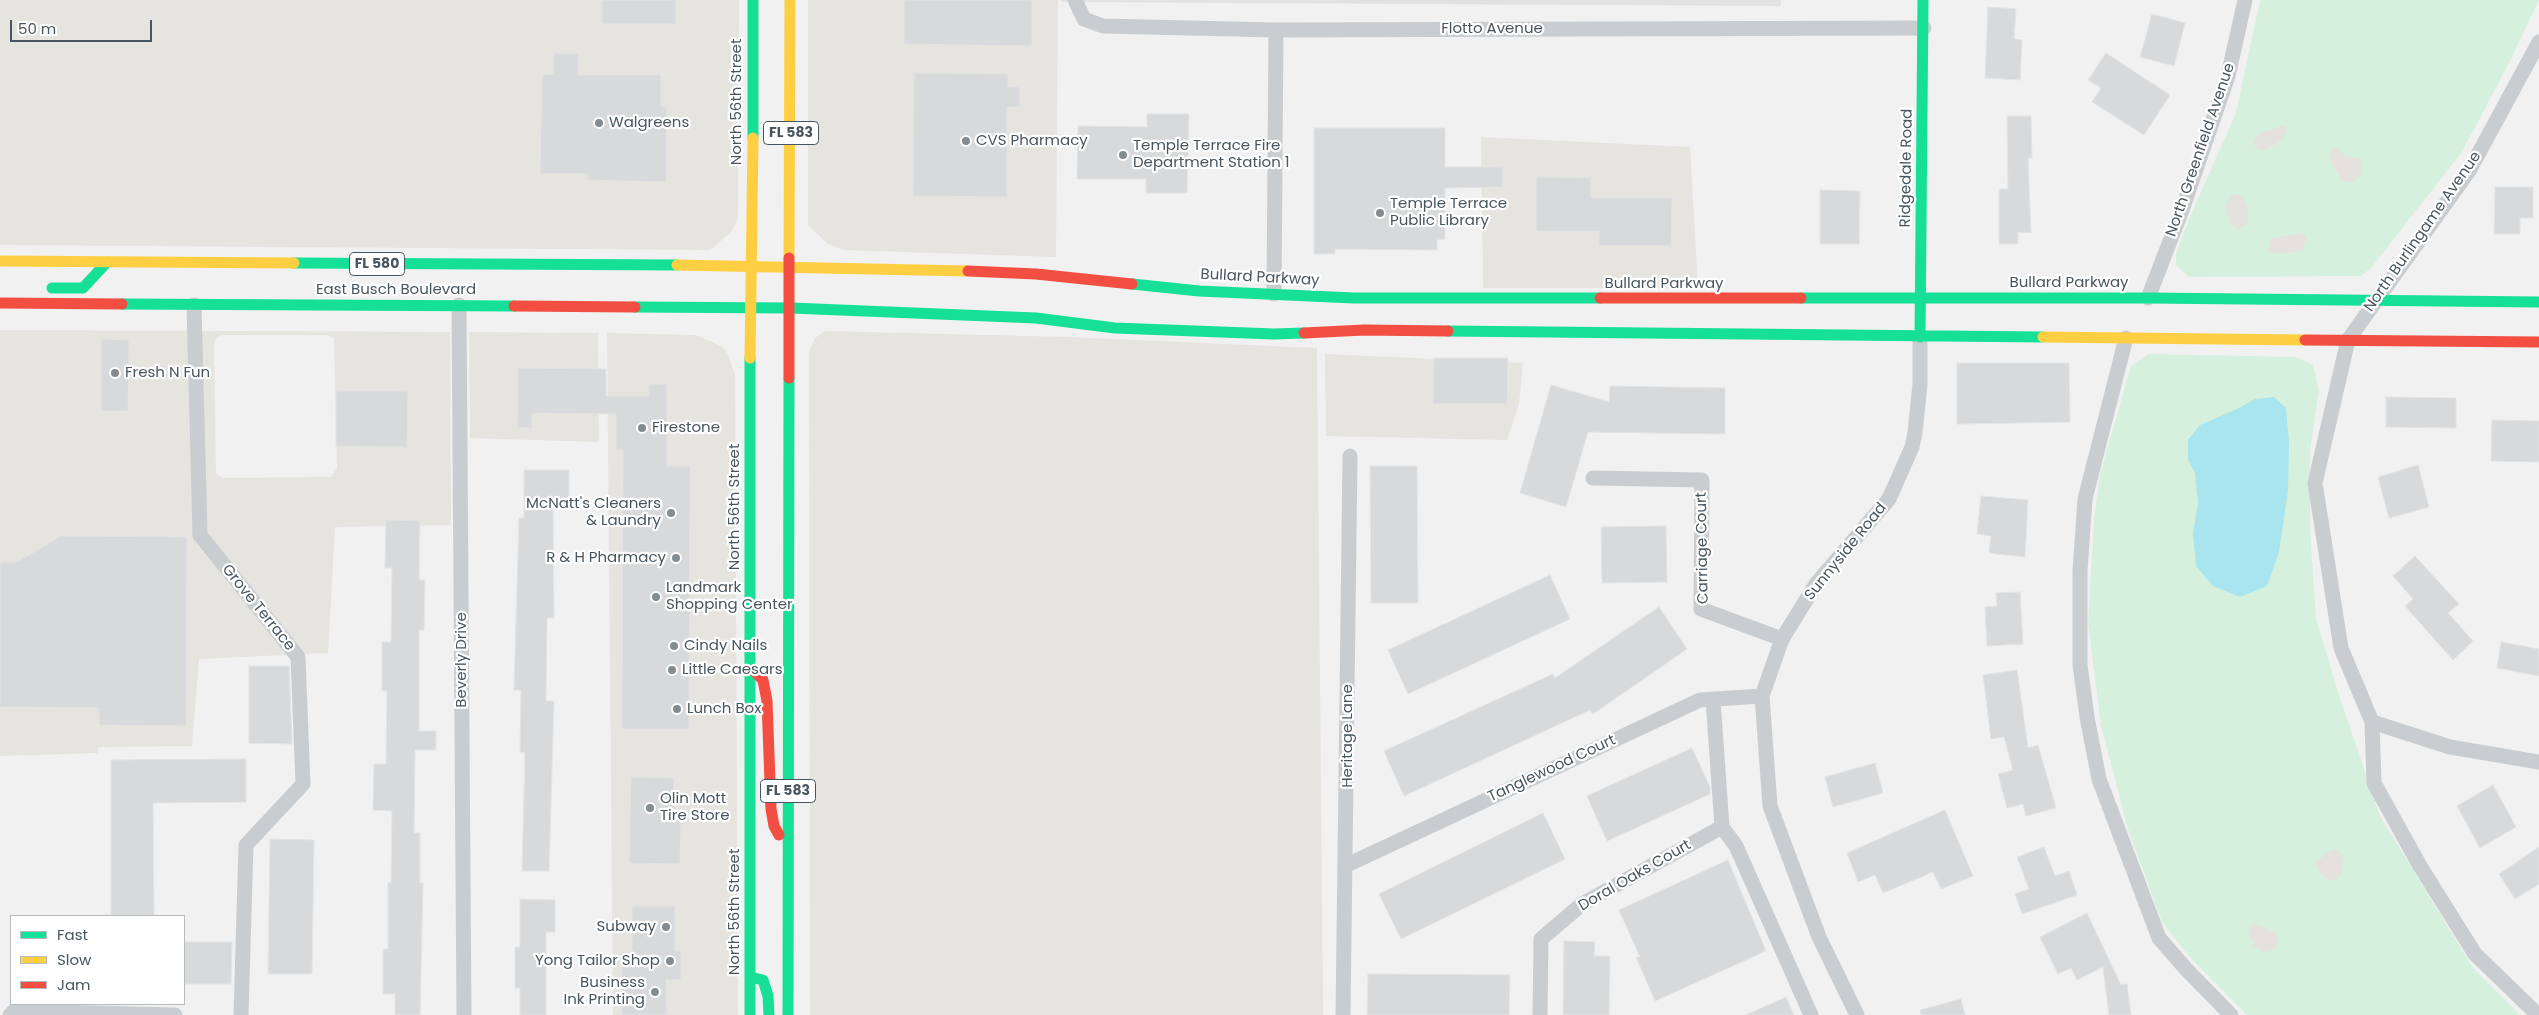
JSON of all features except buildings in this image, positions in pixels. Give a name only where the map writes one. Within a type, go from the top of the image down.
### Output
[{"type":"main road","name":"North 56th Street","points":[[750,1015],[751,307],[753,265],[752,0]]},
{"type":"main road","name":"FL 583","points":[[788,1015],[788,384],[791,308],[790,0]]},
{"type":"main road","name":"Ridgedale Road","points":[[1920,337],[1923,0]]},
{"type":"main road","name":"East Busch Boulevard","points":[[0,261],[753,265],[790,267]]},
{"type":"main road","points":[[38,288],[83,288],[92,281],[107,262]]},
{"type":"main road","name":"Bullard Parkway","points":[[790,267],[1036,274],[1199,291],[1354,298],[1921,300],[2148,298],[2539,302]]},
{"type":"main road","name":"East Busch Boulevard","points":[[0,303],[791,308]]},
{"type":"main road","points":[[791,308],[1036,318],[1138,329],[1274,334],[1364,330],[2539,342]]},
{"type":"main road","points":[[750,666],[763,680],[770,739],[771,809],[774,826],[788,852]]},
{"type":"main road","points":[[750,977],[763,980],[768,996],[769,1015]]},
{"type":"street","name":"Flotto Avenue","points":[[1075,0],[1084,19],[1103,26],[1276,30],[1924,28]]},
{"type":"street","name":"North Greenfield Avenue","points":[[2148,298],[2182,210],[2228,76],[2245,0]]},
{"type":"street","points":[[1274,294],[1276,30]]},
{"type":"street","name":"North Burlingame Avenue","points":[[2348,340],[2469,171],[2539,42]]},
{"type":"street","name":"Grove Terrace","points":[[194,305],[200,535],[298,657],[303,784],[246,844],[241,1015]]},
{"type":"street","name":"Beverly Drive","points":[[459,305],[464,1015]]},
{"type":"street","name":"Sunnyside Road","points":[[1857,1015],[1819,937],[1770,806],[1762,696],[1782,639],[1816,584],[1889,499],[1912,447],[1920,393],[1920,337]]},
{"type":"street","points":[[2126,338],[2085,499],[2080,571],[2080,665],[2087,717],[2099,779],[2160,938],[2186,969],[2231,1015]]},
{"type":"street","points":[[2348,340],[2315,482],[2341,648],[2372,722],[2374,783],[2420,866],[2475,954],[2538,1015]]},
{"type":"street","name":"Heritage Lane","points":[[1343,1015],[1347,865],[1350,456]]},
{"type":"street","name":"Carriage Court","points":[[1593,478],[1702,480],[1701,609],[1782,639]]},
{"type":"street","name":"Tanglewood Court","points":[[1347,865],[1700,700],[1762,696]]},
{"type":"street","points":[[1713,700],[1722,827],[1736,846],[1810,1015]]},
{"type":"street","points":[[2372,722],[2450,746],[2539,762]]},
{"type":"street","name":"Doral Oaks Court","points":[[1540,1015],[1541,939],[1582,904],[1722,827]]},
{"type":"street","points":[[12,1013],[175,1015]]},
{"type":"shaded area","points":[[0,0],[739,0],[738,219],[730,233],[710,250],[0,245]]},
{"type":"shaded area","points":[[808,0],[1058,0],[1056,257],[844,250],[828,244],[808,225]]},
{"type":"shaded area","points":[[1061,0],[1781,0],[1781,6],[1061,2]]},
{"type":"shaded area","points":[[1481,137],[1690,147],[1698,288],[1483,288]]},
{"type":"shaded area","points":[[0,330],[450,332],[451,525],[335,527],[328,653],[199,659],[192,746],[98,747],[98,753],[0,756]],"holes":[[[222,335],[328,335],[334,338],[337,468],[331,477],[223,478],[216,474],[214,345],[216,339]]]},
{"type":"shaded area","points":[[825,331],[1068,337],[1317,348],[1323,1015],[810,1015],[809,351],[815,338]]},
{"type":"shaded area","points":[[469,332],[598,333],[599,442],[470,438]]},
{"type":"shaded area","points":[[607,333],[696,335],[723,347],[735,375],[738,1015],[613,1015]]},
{"type":"shaded area","points":[[1325,354],[1523,363],[1519,404],[1507,440],[1326,436]]},
{"type":"green space","points":[[2260,0],[2539,0],[2510,61],[2462,152],[2371,268],[2361,276],[2189,277],[2176,265],[2176,253],[2189,219],[2236,113]]},
{"type":"green space","points":[[2149,354],[2297,357],[2313,365],[2319,390],[2310,450],[2310,530],[2316,618],[2336,686],[2380,816],[2473,968],[2520,1015],[2247,1015],[2188,955],[2162,922],[2128,829],[2101,726],[2088,623],[2094,519],[2100,474],[2131,366]]},
{"type":"sand","points":[[2285,126],[2287,132],[2281,141],[2263,151],[2255,147],[2254,141],[2260,133]]},
{"type":"sand","points":[[2336,147],[2346,156],[2358,158],[2362,163],[2361,174],[2352,183],[2342,181],[2332,164],[2330,152],[2331,149]]},
{"type":"sand","points":[[2233,194],[2242,196],[2248,209],[2248,224],[2239,229],[2231,226],[2227,213],[2226,204]]},
{"type":"sand","points":[[2301,233],[2306,237],[2303,251],[2275,254],[2269,250],[2272,238]]},
{"type":"sand","points":[[2337,849],[2344,856],[2342,873],[2336,880],[2330,880],[2320,874],[2315,863],[2328,852]]},
{"type":"sand","points":[[2254,923],[2269,929],[2278,936],[2275,950],[2264,952],[2254,946],[2248,931],[2249,926]]},
{"type":"water","points":[[2274,397],[2286,408],[2289,443],[2288,491],[2279,552],[2267,586],[2240,597],[2213,586],[2196,566],[2193,533],[2198,503],[2195,473],[2188,459],[2188,440],[2200,425],[2255,399]]},
{"type":"traffic: fast","points":[[753,0],[753,138]]},
{"type":"traffic: fast","points":[[1920,337],[1923,0]]},
{"type":"traffic: fast","points":[[52,288],[83,288],[107,262]]},
{"type":"traffic: fast","points":[[294,263],[677,265]]},
{"type":"traffic: fast","points":[[1132,284],[1199,291],[1354,298],[1600,298]]},
{"type":"traffic: fast","points":[[1801,298],[2148,298],[2539,302]]},
{"type":"traffic: fast","points":[[122,304],[514,306]]},
{"type":"traffic: fast","points":[[635,307],[791,308],[1036,318],[1115,328],[1274,334],[1304,333]]},
{"type":"traffic: fast","points":[[1448,331],[2043,337]]},
{"type":"traffic: fast","points":[[750,358],[750,1015]]},
{"type":"traffic: fast","points":[[788,1015],[789,378]]},
{"type":"traffic: fast","points":[[750,977],[763,980],[768,996],[769,1015]]},
{"type":"traffic: slow","points":[[789,258],[790,0]]},
{"type":"traffic: slow","points":[[750,358],[753,138]]},
{"type":"traffic: slow","points":[[0,261],[294,263]]},
{"type":"traffic: slow","points":[[677,265],[968,271]]},
{"type":"traffic: slow","points":[[2043,337],[2305,340]]},
{"type":"traffic: jam","points":[[789,258],[789,378]]},
{"type":"traffic: jam","points":[[968,271],[1036,274],[1132,284]]},
{"type":"traffic: jam","points":[[1600,298],[1801,298]]},
{"type":"traffic: jam","points":[[0,303],[122,304]]},
{"type":"traffic: jam","points":[[514,306],[635,307]]},
{"type":"traffic: jam","points":[[1304,333],[1364,330],[1448,331]]},
{"type":"traffic: jam","points":[[2305,340],[2539,342]]},
{"type":"traffic: jam","points":[[753,670],[763,680],[767,701],[771,809],[774,826],[779,835]]},
{"type":"place","name":"Walgreens","points":[[599,123]]},
{"type":"place","name":"CVS Pharmacy","points":[[966,141]]},
{"type":"place","name":"Temple Terrace Fire Department Station 1","points":[[1123,155]]},
{"type":"place","name":"Temple Terrace Public Library","points":[[1380,213]]},
{"type":"place","name":"Fresh N Fun","points":[[115,373]]},
{"type":"place","name":"Firestone","points":[[642,428]]},
{"type":"place","name":"McNatt's Cleaners & Laundry","points":[[671,513]]},
{"type":"place","name":"R & H Pharmacy","points":[[676,558]]},
{"type":"place","name":"Landmark Shopping Center","points":[[656,597]]},
{"type":"place","name":"Cindy Nails","points":[[674,646]]},
{"type":"place","name":"Little Caesars","points":[[672,670]]},
{"type":"place","name":"Lunch Box","points":[[677,709]]},
{"type":"place","name":"Olin Mott Tire Store","points":[[650,808]]},
{"type":"place","name":"Subway","points":[[666,927]]},
{"type":"place","name":"Yong Tailor Shop","points":[[670,961]]},
{"type":"place","name":"Business Ink Printing","points":[[655,992]]}]
